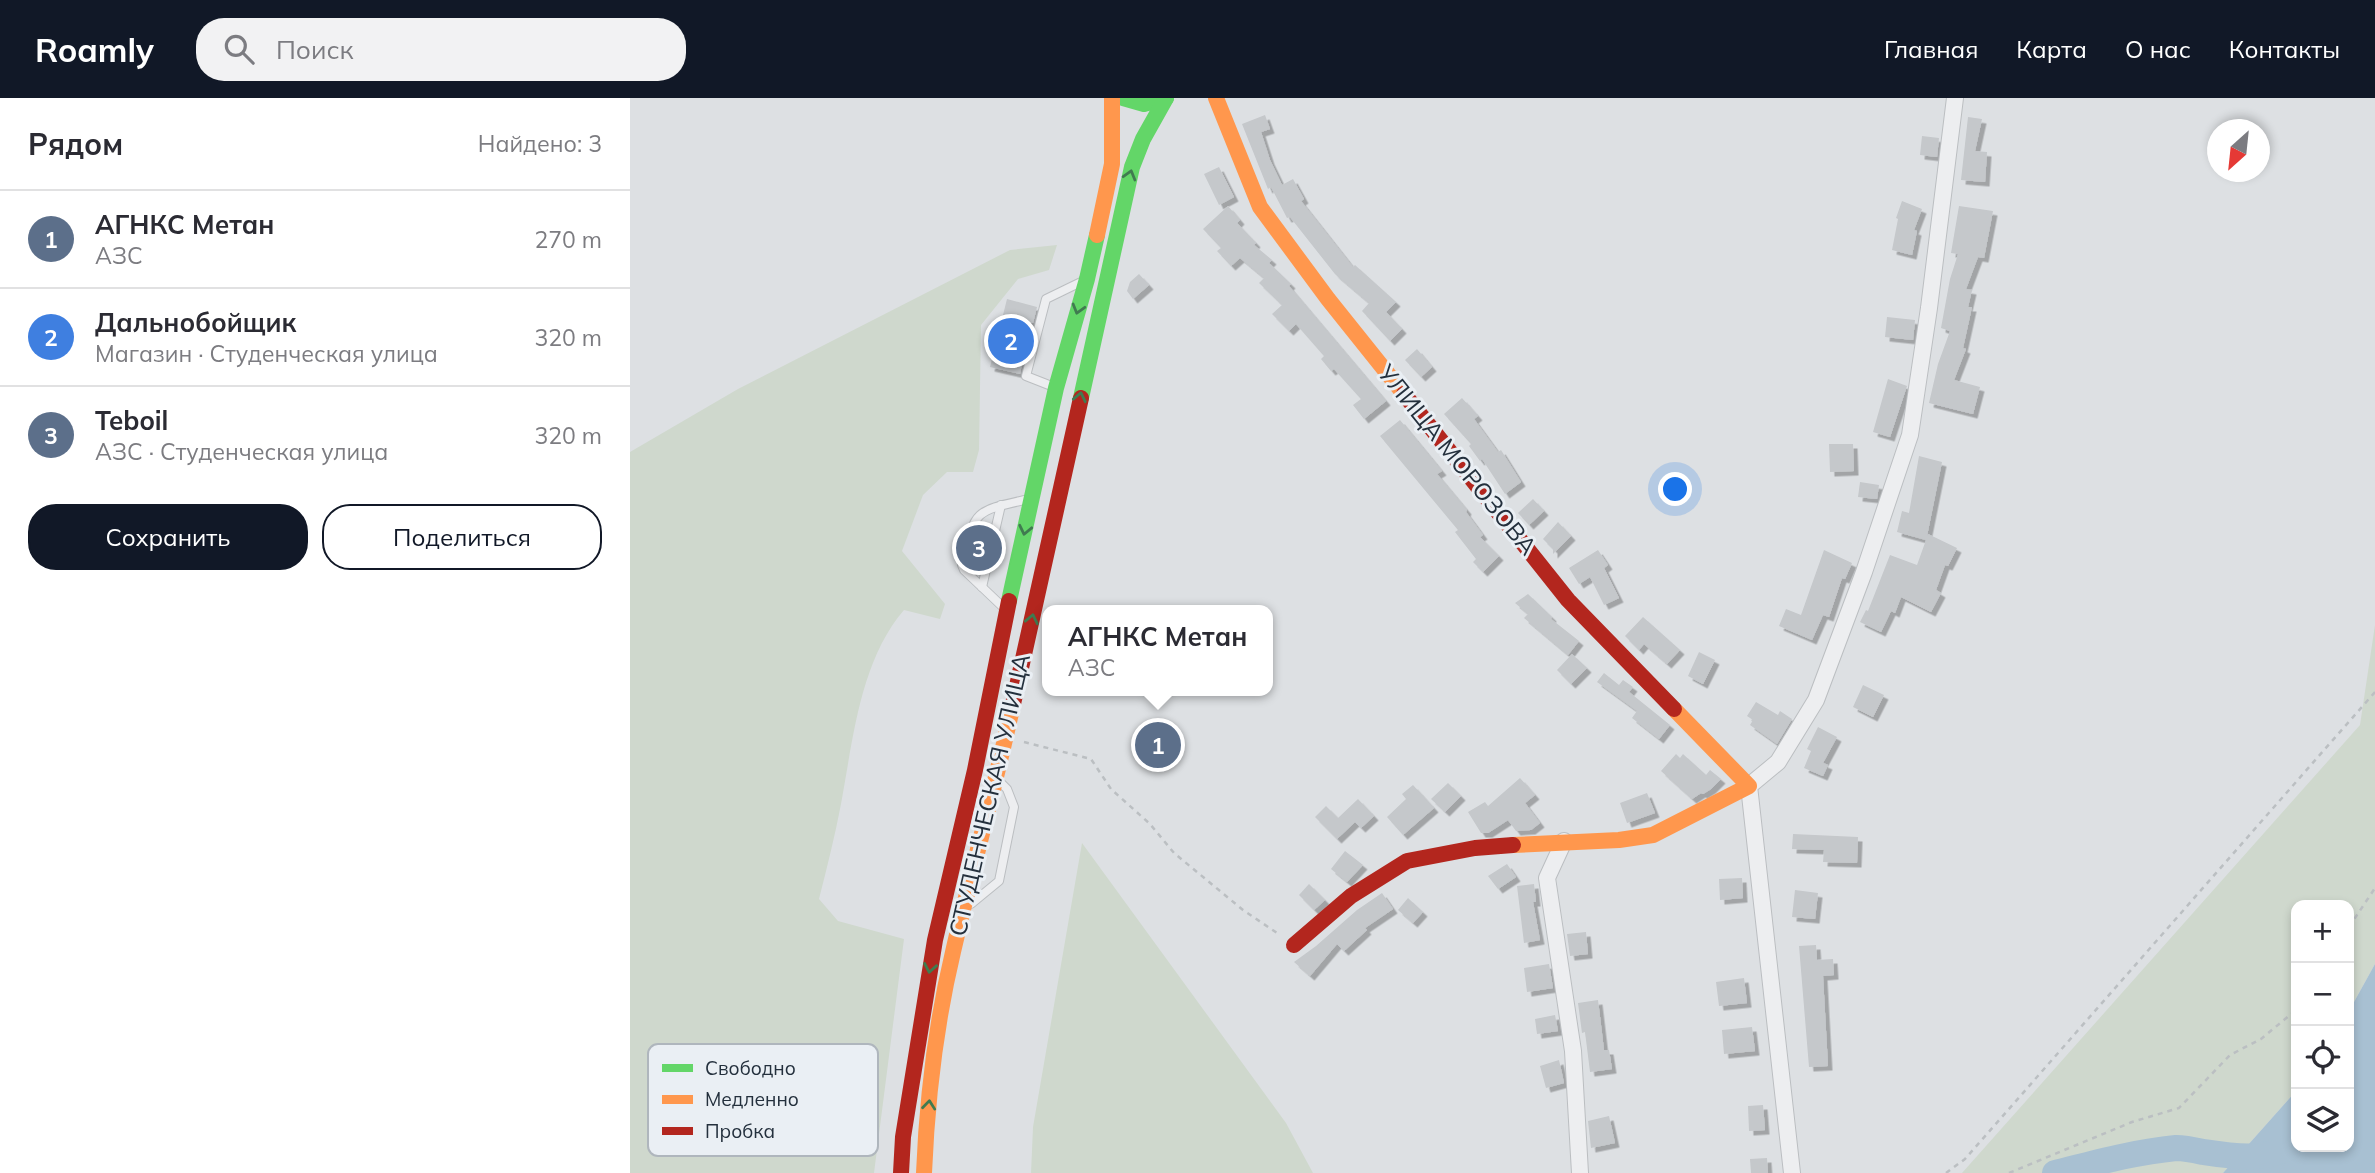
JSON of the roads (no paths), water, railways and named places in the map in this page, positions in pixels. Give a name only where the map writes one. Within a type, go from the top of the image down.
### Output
[{"type":"main road","name":"СТУДЕНЧЕСКАЯ УЛИЦА","points":[[901,1173],[903,1137],[935,940],[975,770],[1056,388],[1087,279],[1112,164],[1112,98]]},
{"type":"main road","points":[[1123,98],[1131,103],[1143,104],[1166,98]]},
{"type":"main road","name":"СТУДЕНЧЕСКАЯ УЛИЦА","points":[[924,1173],[936,1047],[962,908],[997,778],[1125,191],[1143,139],[1166,98]]},
{"type":"main road","name":"УЛИЦА МОРОЗОВА","points":[[1216,98],[1260,207],[1328,299],[1568,600],[1749,786]]},
{"type":"main road","points":[[1294,945],[1351,896],[1407,861],[1475,848],[1619,840],[1653,835],[1749,786]]},
{"type":"street","points":[[1791,1173],[1749,786],[1778,762],[1816,700],[1864,572],[1910,435],[1955,98]]},
{"type":"street","points":[[1564,841],[1547,878],[1573,1051],[1580,1173]]},
{"type":"lane","points":[[1056,388],[1026,376],[1046,299],[1087,279]]},
{"type":"lane","points":[[1007,611],[962,565],[973,523],[978,515],[1001,505],[1032,498]]},
{"type":"lane","points":[[982,587],[1001,505]]},
{"type":"lane","points":[[962,908],[979,899],[999,881],[1014,807],[1007,789],[997,778]]},
{"type":"water","points":[[2375,964],[2375,1173],[2223,1173],[2291,1097],[2291,1152],[2354,1152],[2354,1002]]},
{"type":"waterway","points":[[2055,1173],[2161,1150],[2179,1148],[2227,1155],[2263,1156],[2291,1146]]},
{"type":"place","name":"Дальнобойщик","points":[[1011,341]]},
{"type":"place","name":"Teboil","points":[[979,548]]},
{"type":"place","name":"АГНКС Метан","points":[[1158,745]]}]
